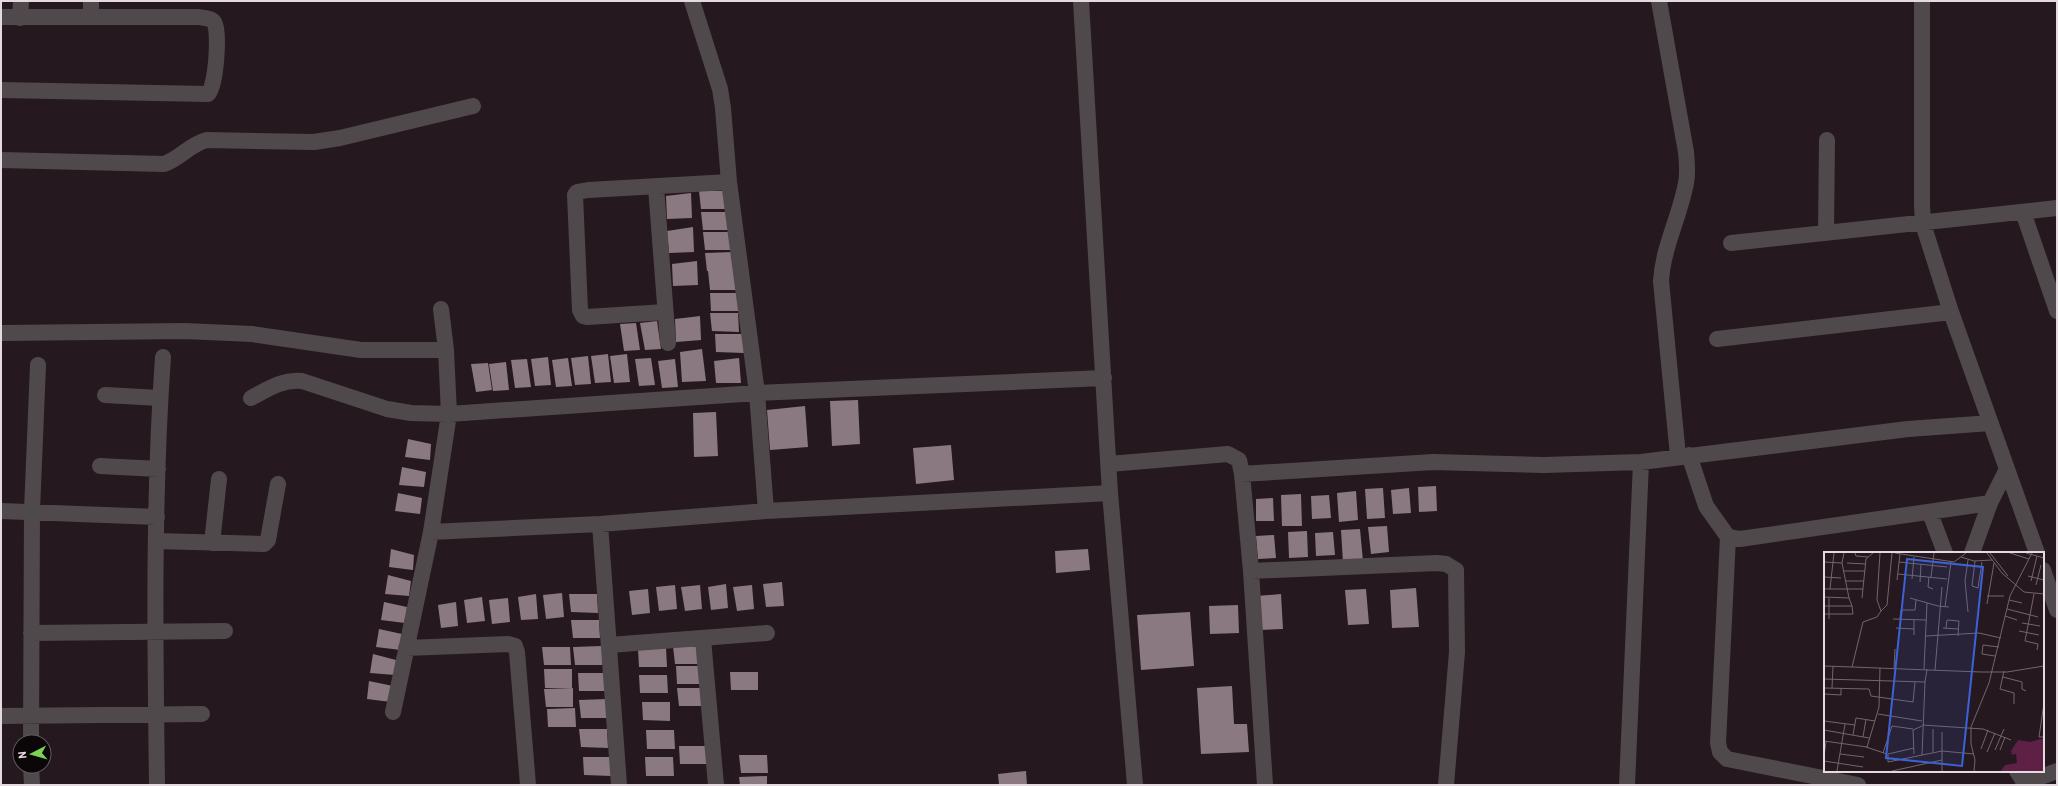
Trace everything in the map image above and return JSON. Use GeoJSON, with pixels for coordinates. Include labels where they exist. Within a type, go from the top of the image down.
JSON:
{"type":"FeatureCollection","features":[{"type":"Feature","properties":{"kind":"street"},"geometry":{"type":"LineString","coordinates":[[20,18],[21,1]]}},
{"type":"Feature","properties":{"kind":"street"},"geometry":{"type":"LineString","coordinates":[[91,1],[91,17]]}},
{"type":"Feature","properties":{"kind":"street"},"geometry":{"type":"LineString","coordinates":[[692,1],[720,89],[730,182],[758,393],[766,512]]}},
{"type":"Feature","properties":{"kind":"street"},"geometry":{"type":"LineString","coordinates":[[1081,1],[1110,493],[1135,785]]}},
{"type":"Feature","properties":{"kind":"street"},"geometry":{"type":"LineString","coordinates":[[1659,1],[1686,152],[1687,167],[1686,182],[1662,266],[1661,281],[1684,456],[1706,506],[1728,538],[1718,743],[1720,752],[1727,759],[1858,785]]}},
{"type":"Feature","properties":{"kind":"street"},"geometry":{"type":"LineString","coordinates":[[1922,1],[1923,224],[1951,312],[2037,552]]}},
{"type":"Feature","properties":{"kind":"street"},"geometry":{"type":"LineString","coordinates":[[1,17],[199,17],[208,19],[214,23],[217,32],[212,91],[208,94],[1,90]]}},
{"type":"Feature","properties":{"kind":"street"},"geometry":{"type":"LineString","coordinates":[[1,160],[164,164],[172,161],[191,146],[207,140],[314,142],[340,138],[473,106]]}},
{"type":"Feature","properties":{"kind":"street"},"geometry":{"type":"LineString","coordinates":[[1826,233],[1827,140]]}},
{"type":"Feature","properties":{"kind":"street"},"geometry":{"type":"LineString","coordinates":[[664,312],[583,316],[580,310],[575,195],[577,192],[588,190],[730,182]]}},
{"type":"Feature","properties":{"kind":"street"},"geometry":{"type":"LineString","coordinates":[[656,187],[664,312],[668,343]]}},
{"type":"Feature","properties":{"kind":"street"},"geometry":{"type":"LineString","coordinates":[[1731,243],[1923,224],[2057,208]]}},
{"type":"Feature","properties":{"kind":"street"},"geometry":{"type":"LineString","coordinates":[[2023,212],[2057,311]]}},
{"type":"Feature","properties":{"kind":"street"},"geometry":{"type":"LineString","coordinates":[[393,712],[431,532],[449,414],[446,350],[440,310]]}},
{"type":"Feature","properties":{"kind":"street"},"geometry":{"type":"LineString","coordinates":[[1717,339],[1951,312]]}},
{"type":"Feature","properties":{"kind":"street"},"geometry":{"type":"LineString","coordinates":[[1,333],[215,332],[275,336],[361,350],[446,350]]}},
{"type":"Feature","properties":{"kind":"street"},"geometry":{"type":"LineString","coordinates":[[157,785],[155,633],[160,398],[163,357]]}},
{"type":"Feature","properties":{"kind":"street"},"geometry":{"type":"LineString","coordinates":[[31,734],[32,511],[38,365]]}},
{"type":"Feature","properties":{"kind":"street"},"geometry":{"type":"LineString","coordinates":[[251,398],[279,383],[290,380],[302,381],[387,409],[411,413],[449,414],[758,393],[1104,378]]}},
{"type":"Feature","properties":{"kind":"street"},"geometry":{"type":"LineString","coordinates":[[105,395],[160,398]]}},
{"type":"Feature","properties":{"kind":"street"},"geometry":{"type":"LineString","coordinates":[[1242,474],[1433,462],[1544,465],[1641,462],[1908,429],[1991,423]]}},
{"type":"Feature","properties":{"kind":"street"},"geometry":{"type":"LineString","coordinates":[[1109,464],[1228,454],[1239,460],[1242,474],[1251,571],[1265,785]]}},
{"type":"Feature","properties":{"kind":"street"},"geometry":{"type":"LineString","coordinates":[[1626,785],[1641,462]]}},
{"type":"Feature","properties":{"kind":"street"},"geometry":{"type":"LineString","coordinates":[[100,466],[158,470]]}},
{"type":"Feature","properties":{"kind":"street"},"geometry":{"type":"LineString","coordinates":[[1972,552],[1990,502],[2007,469]]}},
{"type":"Feature","properties":{"kind":"street"},"geometry":{"type":"LineString","coordinates":[[212,543],[219,479]]}},
{"type":"Feature","properties":{"kind":"street"},"geometry":{"type":"LineString","coordinates":[[157,541],[262,545],[266,543],[278,484]]}},
{"type":"Feature","properties":{"kind":"street"},"geometry":{"type":"LineString","coordinates":[[431,532],[600,524],[766,512],[1110,493]]}},
{"type":"Feature","properties":{"kind":"street"},"geometry":{"type":"LineString","coordinates":[[1728,538],[1740,540],[1930,513],[1990,502]]}},
{"type":"Feature","properties":{"kind":"street"},"geometry":{"type":"LineString","coordinates":[[1,511],[157,517]]}},
{"type":"Feature","properties":{"kind":"street"},"geometry":{"type":"LineString","coordinates":[[1930,513],[1945,552]]}},
{"type":"Feature","properties":{"kind":"street"},"geometry":{"type":"LineString","coordinates":[[600,524],[620,785]]}},
{"type":"Feature","properties":{"kind":"street"},"geometry":{"type":"LineString","coordinates":[[1251,571],[1437,563],[1446,564],[1456,570],[1457,652],[1446,785]]}},
{"type":"Feature","properties":{"kind":"street"},"geometry":{"type":"LineString","coordinates":[[2044,573],[2057,610]]}},
{"type":"Feature","properties":{"kind":"street"},"geometry":{"type":"LineString","coordinates":[[31,633],[155,633],[225,631]]}},
{"type":"Feature","properties":{"kind":"street"},"geometry":{"type":"LineString","coordinates":[[609,645],[767,633]]}},
{"type":"Feature","properties":{"kind":"street"},"geometry":{"type":"LineString","coordinates":[[703,639],[716,785]]}},
{"type":"Feature","properties":{"kind":"street"},"geometry":{"type":"LineString","coordinates":[[406,648],[508,644],[515,646],[517,652],[528,785]]}},
{"type":"Feature","properties":{"kind":"street"},"geometry":{"type":"LineString","coordinates":[[1,716],[202,714]]}},
{"type":"Feature","properties":{"kind":"street"},"geometry":{"type":"LineString","coordinates":[[2020,778],[2027,782],[2057,771]]}},
{"type":"Feature","properties":{"kind":"street"},"geometry":{"type":"LineString","coordinates":[[31,774],[32,785]]}},
{"type":"Feature","properties":{"kind":"building"},"geometry":{"type":"Polygon","coordinates":[[[699,191],[727,191],[728,209],[701,209],[699,191]]]}},
{"type":"Feature","properties":{"kind":"building"},"geometry":{"type":"Polygon","coordinates":[[[691,193],[692,218],[667,219],[666,196],[691,193]]]}},
{"type":"Feature","properties":{"kind":"building"},"geometry":{"type":"Polygon","coordinates":[[[701,212],[729,212],[730,230],[703,230],[701,212]]]}},
{"type":"Feature","properties":{"kind":"building"},"geometry":{"type":"Polygon","coordinates":[[[693,227],[694,252],[669,253],[667,231],[693,227]]]}},
{"type":"Feature","properties":{"kind":"building"},"geometry":{"type":"Polygon","coordinates":[[[703,232],[731,232],[732,250],[705,250],[703,232]]]}},
{"type":"Feature","properties":{"kind":"building"},"geometry":{"type":"Polygon","coordinates":[[[734,252],[737,290],[710,290],[705,253],[734,252]]]}},
{"type":"Feature","properties":{"kind":"building"},"geometry":{"type":"Polygon","coordinates":[[[697,261],[698,285],[673,286],[672,264],[697,261]]]}},
{"type":"Feature","properties":{"kind":"building"},"geometry":{"type":"Polygon","coordinates":[[[710,293],[738,293],[739,311],[711,311],[710,293]]]}},
{"type":"Feature","properties":{"kind":"building"},"geometry":{"type":"Polygon","coordinates":[[[710,313],[738,313],[739,332],[712,331],[710,313]]]}},
{"type":"Feature","properties":{"kind":"building"},"geometry":{"type":"Polygon","coordinates":[[[700,316],[701,340],[676,342],[675,319],[700,316]]]}},
{"type":"Feature","properties":{"kind":"building"},"geometry":{"type":"Polygon","coordinates":[[[657,321],[661,349],[645,350],[640,323],[657,321]]]}},
{"type":"Feature","properties":{"kind":"building"},"geometry":{"type":"Polygon","coordinates":[[[636,323],[640,350],[624,351],[620,324],[636,323]]]}},
{"type":"Feature","properties":{"kind":"building"},"geometry":{"type":"Polygon","coordinates":[[[715,334],[743,334],[744,353],[716,352],[715,334]]]}},
{"type":"Feature","properties":{"kind":"building"},"geometry":{"type":"Polygon","coordinates":[[[702,349],[706,381],[682,382],[680,352],[702,349]]]}},
{"type":"Feature","properties":{"kind":"building"},"geometry":{"type":"Polygon","coordinates":[[[608,354],[611,382],[595,383],[591,356],[608,354]]]}},
{"type":"Feature","properties":{"kind":"building"},"geometry":{"type":"Polygon","coordinates":[[[627,354],[630,382],[614,383],[610,356],[627,354]]]}},
{"type":"Feature","properties":{"kind":"building"},"geometry":{"type":"Polygon","coordinates":[[[588,356],[591,384],[575,385],[571,358],[588,356]]]}},
{"type":"Feature","properties":{"kind":"building"},"geometry":{"type":"Polygon","coordinates":[[[548,357],[551,385],[535,386],[531,359],[548,357]]]}},
{"type":"Feature","properties":{"kind":"building"},"geometry":{"type":"Polygon","coordinates":[[[568,358],[572,386],[556,387],[552,360],[568,358]]]}},
{"type":"Feature","properties":{"kind":"building"},"geometry":{"type":"Polygon","coordinates":[[[651,358],[655,385],[639,386],[635,359],[651,358]]]}},
{"type":"Feature","properties":{"kind":"building"},"geometry":{"type":"Polygon","coordinates":[[[739,358],[741,383],[716,383],[714,361],[739,358]]]}},
{"type":"Feature","properties":{"kind":"building"},"geometry":{"type":"Polygon","coordinates":[[[527,359],[531,387],[515,388],[511,360],[527,359]]]}},
{"type":"Feature","properties":{"kind":"building"},"geometry":{"type":"Polygon","coordinates":[[[675,359],[678,387],[662,388],[658,361],[675,359]]]}},
{"type":"Feature","properties":{"kind":"building"},"geometry":{"type":"Polygon","coordinates":[[[506,362],[509,390],[493,391],[489,364],[506,362]]]}},
{"type":"Feature","properties":{"kind":"building"},"geometry":{"type":"Polygon","coordinates":[[[488,363],[492,390],[476,392],[471,364],[488,363]]]}},
{"type":"Feature","properties":{"kind":"building"},"geometry":{"type":"Polygon","coordinates":[[[858,400],[860,444],[832,446],[830,401],[858,400]]]}},
{"type":"Feature","properties":{"kind":"building"},"geometry":{"type":"Polygon","coordinates":[[[805,406],[808,447],[770,450],[767,410],[805,406]]]}},
{"type":"Feature","properties":{"kind":"building"},"geometry":{"type":"Polygon","coordinates":[[[716,412],[718,456],[694,457],[693,413],[716,412]]]}},
{"type":"Feature","properties":{"kind":"building"},"geometry":{"type":"Polygon","coordinates":[[[408,439],[431,444],[430,460],[405,457],[408,439]]]}},
{"type":"Feature","properties":{"kind":"building"},"geometry":{"type":"Polygon","coordinates":[[[951,445],[954,480],[916,484],[913,448],[951,445]]]}},
{"type":"Feature","properties":{"kind":"building"},"geometry":{"type":"Polygon","coordinates":[[[402,467],[426,472],[424,487],[399,485],[402,467]]]}},
{"type":"Feature","properties":{"kind":"building"},"geometry":{"type":"Polygon","coordinates":[[[1436,486],[1437,511],[1419,512],[1418,487],[1436,486]]]}},
{"type":"Feature","properties":{"kind":"building"},"geometry":{"type":"Polygon","coordinates":[[[1383,488],[1385,518],[1367,519],[1365,489],[1383,488]]]}},
{"type":"Feature","properties":{"kind":"building"},"geometry":{"type":"Polygon","coordinates":[[[1409,488],[1411,513],[1393,514],[1391,490],[1409,488]]]}},
{"type":"Feature","properties":{"kind":"building"},"geometry":{"type":"Polygon","coordinates":[[[1356,491],[1358,520],[1339,522],[1337,493],[1356,491]]]}},
{"type":"Feature","properties":{"kind":"building"},"geometry":{"type":"Polygon","coordinates":[[[398,493],[422,498],[420,514],[395,511],[398,493]]]}},
{"type":"Feature","properties":{"kind":"building"},"geometry":{"type":"Polygon","coordinates":[[[1301,494],[1302,526],[1282,526],[1281,495],[1301,494]]]}},
{"type":"Feature","properties":{"kind":"building"},"geometry":{"type":"Polygon","coordinates":[[[1329,495],[1331,518],[1312,519],[1311,496],[1329,495]]]}},
{"type":"Feature","properties":{"kind":"building"},"geometry":{"type":"Polygon","coordinates":[[[1273,498],[1274,521],[1256,521],[1256,499],[1273,498]]]}},
{"type":"Feature","properties":{"kind":"building"},"geometry":{"type":"Polygon","coordinates":[[[1387,526],[1389,552],[1371,554],[1368,527],[1387,526]]]}},
{"type":"Feature","properties":{"kind":"building"},"geometry":{"type":"Polygon","coordinates":[[[1360,529],[1363,561],[1343,563],[1341,530],[1360,529]]]}},
{"type":"Feature","properties":{"kind":"building"},"geometry":{"type":"Polygon","coordinates":[[[1307,531],[1308,557],[1289,558],[1288,532],[1307,531]]]}},
{"type":"Feature","properties":{"kind":"building"},"geometry":{"type":"Polygon","coordinates":[[[1333,532],[1335,555],[1316,556],[1315,533],[1333,532]]]}},
{"type":"Feature","properties":{"kind":"building"},"geometry":{"type":"Polygon","coordinates":[[[1274,535],[1276,558],[1258,559],[1256,536],[1274,535]]]}},
{"type":"Feature","properties":{"kind":"building"},"geometry":{"type":"Polygon","coordinates":[[[391,549],[414,555],[413,570],[389,567],[391,549]]]}},
{"type":"Feature","properties":{"kind":"building"},"geometry":{"type":"Polygon","coordinates":[[[1088,549],[1090,570],[1056,573],[1055,551],[1088,549]]]}},
{"type":"Feature","properties":{"kind":"building"},"geometry":{"type":"Polygon","coordinates":[[[388,575],[411,581],[409,596],[385,594],[388,575]]]}},
{"type":"Feature","properties":{"kind":"building"},"geometry":{"type":"Polygon","coordinates":[[[782,582],[784,606],[766,607],[763,584],[782,582]]]}},
{"type":"Feature","properties":{"kind":"building"},"geometry":{"type":"Polygon","coordinates":[[[726,584],[728,608],[711,610],[708,587],[726,584]]]}},
{"type":"Feature","properties":{"kind":"building"},"geometry":{"type":"Polygon","coordinates":[[[675,585],[677,609],[659,611],[656,587],[675,585]]]}},
{"type":"Feature","properties":{"kind":"building"},"geometry":{"type":"Polygon","coordinates":[[[700,585],[702,609],[685,611],[681,587],[700,585]]]}},
{"type":"Feature","properties":{"kind":"building"},"geometry":{"type":"Polygon","coordinates":[[[752,585],[754,609],[737,611],[733,587],[752,585]]]}},
{"type":"Feature","properties":{"kind":"building"},"geometry":{"type":"Polygon","coordinates":[[[1416,588],[1419,627],[1392,628],[1390,590],[1416,588]]]}},
{"type":"Feature","properties":{"kind":"building"},"geometry":{"type":"Polygon","coordinates":[[[648,589],[650,613],[632,615],[629,591],[648,589]]]}},
{"type":"Feature","properties":{"kind":"building"},"geometry":{"type":"Polygon","coordinates":[[[1366,589],[1369,624],[1348,625],[1345,590],[1366,589]]]}},
{"type":"Feature","properties":{"kind":"building"},"geometry":{"type":"Polygon","coordinates":[[[562,593],[564,617],[546,619],[543,595],[562,593]]]}},
{"type":"Feature","properties":{"kind":"building"},"geometry":{"type":"Polygon","coordinates":[[[536,594],[538,619],[521,620],[518,597],[536,594]]]}},
{"type":"Feature","properties":{"kind":"building"},"geometry":{"type":"Polygon","coordinates":[[[569,594],[597,594],[598,613],[571,612],[569,594]]]}},
{"type":"Feature","properties":{"kind":"building"},"geometry":{"type":"Polygon","coordinates":[[[1281,594],[1283,629],[1258,630],[1256,596],[1281,594]]]}},
{"type":"Feature","properties":{"kind":"building"},"geometry":{"type":"Polygon","coordinates":[[[482,597],[485,621],[467,623],[464,600],[482,597]]]}},
{"type":"Feature","properties":{"kind":"building"},"geometry":{"type":"Polygon","coordinates":[[[508,598],[510,622],[492,624],[489,600],[508,598]]]}},
{"type":"Feature","properties":{"kind":"building"},"geometry":{"type":"Polygon","coordinates":[[[384,602],[407,607],[405,623],[381,620],[384,602]]]}},
{"type":"Feature","properties":{"kind":"building"},"geometry":{"type":"Polygon","coordinates":[[[456,602],[458,626],[441,628],[438,605],[456,602]]]}},
{"type":"Feature","properties":{"kind":"building"},"geometry":{"type":"Polygon","coordinates":[[[1238,605],[1239,633],[1210,634],[1209,606],[1238,605]]]}},
{"type":"Feature","properties":{"kind":"building"},"geometry":{"type":"Polygon","coordinates":[[[1190,612],[1194,666],[1141,670],[1137,615],[1190,612]]]}},
{"type":"Feature","properties":{"kind":"building"},"geometry":{"type":"Polygon","coordinates":[[[571,620],[599,620],[600,638],[573,638],[571,620]]]}},
{"type":"Feature","properties":{"kind":"building"},"geometry":{"type":"Polygon","coordinates":[[[379,629],[402,634],[401,650],[376,647],[379,629]]]}},
{"type":"Feature","properties":{"kind":"building"},"geometry":{"type":"Polygon","coordinates":[[[701,645],[702,664],[675,664],[673,646],[701,645]]]}},
{"type":"Feature","properties":{"kind":"building"},"geometry":{"type":"Polygon","coordinates":[[[602,646],[602,665],[575,665],[573,647],[602,646]]]}},
{"type":"Feature","properties":{"kind":"building"},"geometry":{"type":"Polygon","coordinates":[[[542,647],[570,647],[571,665],[544,665],[542,647]]]}},
{"type":"Feature","properties":{"kind":"building"},"geometry":{"type":"Polygon","coordinates":[[[666,648],[667,667],[639,667],[638,649],[666,648]]]}},
{"type":"Feature","properties":{"kind":"building"},"geometry":{"type":"Polygon","coordinates":[[[373,654],[396,660],[395,675],[370,673],[373,654]]]}},
{"type":"Feature","properties":{"kind":"building"},"geometry":{"type":"Polygon","coordinates":[[[676,666],[704,666],[704,684],[677,684],[676,666]]]}},
{"type":"Feature","properties":{"kind":"building"},"geometry":{"type":"Polygon","coordinates":[[[544,669],[572,669],[572,688],[545,688],[544,669]]]}},
{"type":"Feature","properties":{"kind":"building"},"geometry":{"type":"Polygon","coordinates":[[[730,672],[758,672],[758,690],[731,690],[730,672]]]}},
{"type":"Feature","properties":{"kind":"building"},"geometry":{"type":"Polygon","coordinates":[[[578,673],[606,673],[606,691],[579,691],[578,673]]]}},
{"type":"Feature","properties":{"kind":"building"},"geometry":{"type":"Polygon","coordinates":[[[639,675],[667,675],[668,693],[640,693],[639,675]]]}},
{"type":"Feature","properties":{"kind":"building"},"geometry":{"type":"Polygon","coordinates":[[[369,681],[393,686],[391,702],[367,699],[369,681]]]}},
{"type":"Feature","properties":{"kind":"building"},"geometry":{"type":"Polygon","coordinates":[[[1232,686],[1234,724],[1247,724],[1249,752],[1201,754],[1197,688],[1232,686]]]}},
{"type":"Feature","properties":{"kind":"building"},"geometry":{"type":"Polygon","coordinates":[[[573,688],[573,707],[546,707],[544,689],[573,688]]]}},
{"type":"Feature","properties":{"kind":"building"},"geometry":{"type":"Polygon","coordinates":[[[677,688],[705,688],[706,706],[679,706],[677,688]]]}},
{"type":"Feature","properties":{"kind":"building"},"geometry":{"type":"Polygon","coordinates":[[[607,699],[608,718],[581,718],[579,700],[607,699]]]}},
{"type":"Feature","properties":{"kind":"building"},"geometry":{"type":"Polygon","coordinates":[[[642,702],[670,702],[670,721],[643,720],[642,702]]]}},
{"type":"Feature","properties":{"kind":"building"},"geometry":{"type":"Polygon","coordinates":[[[575,708],[576,727],[548,727],[547,709],[575,708]]]}},
{"type":"Feature","properties":{"kind":"building"},"geometry":{"type":"Polygon","coordinates":[[[579,729],[607,729],[608,748],[581,747],[579,729]]]}},
{"type":"Feature","properties":{"kind":"building"},"geometry":{"type":"Polygon","coordinates":[[[646,730],[674,730],[675,749],[647,749],[646,730]]]}},
{"type":"Feature","properties":{"kind":"building"},"geometry":{"type":"Polygon","coordinates":[[[679,746],[707,746],[707,764],[680,764],[679,746]]]}},
{"type":"Feature","properties":{"kind":"building"},"geometry":{"type":"Polygon","coordinates":[[[739,755],[767,755],[768,773],[741,773],[739,755]]]}},
{"type":"Feature","properties":{"kind":"building"},"geometry":{"type":"Polygon","coordinates":[[[583,757],[611,757],[612,776],[584,775],[583,757]]]}},
{"type":"Feature","properties":{"kind":"building"},"geometry":{"type":"Polygon","coordinates":[[[645,757],[673,757],[674,776],[646,776],[645,757]]]}},
{"type":"Feature","properties":{"kind":"building"},"geometry":{"type":"Polygon","coordinates":[[[1026,771],[1027,785],[999,785],[998,774],[1026,771]]]}},
{"type":"Feature","properties":{"kind":"building"},"geometry":{"type":"Polygon","coordinates":[[[767,776],[767,785],[740,785],[739,777],[767,776]]]}}]}
